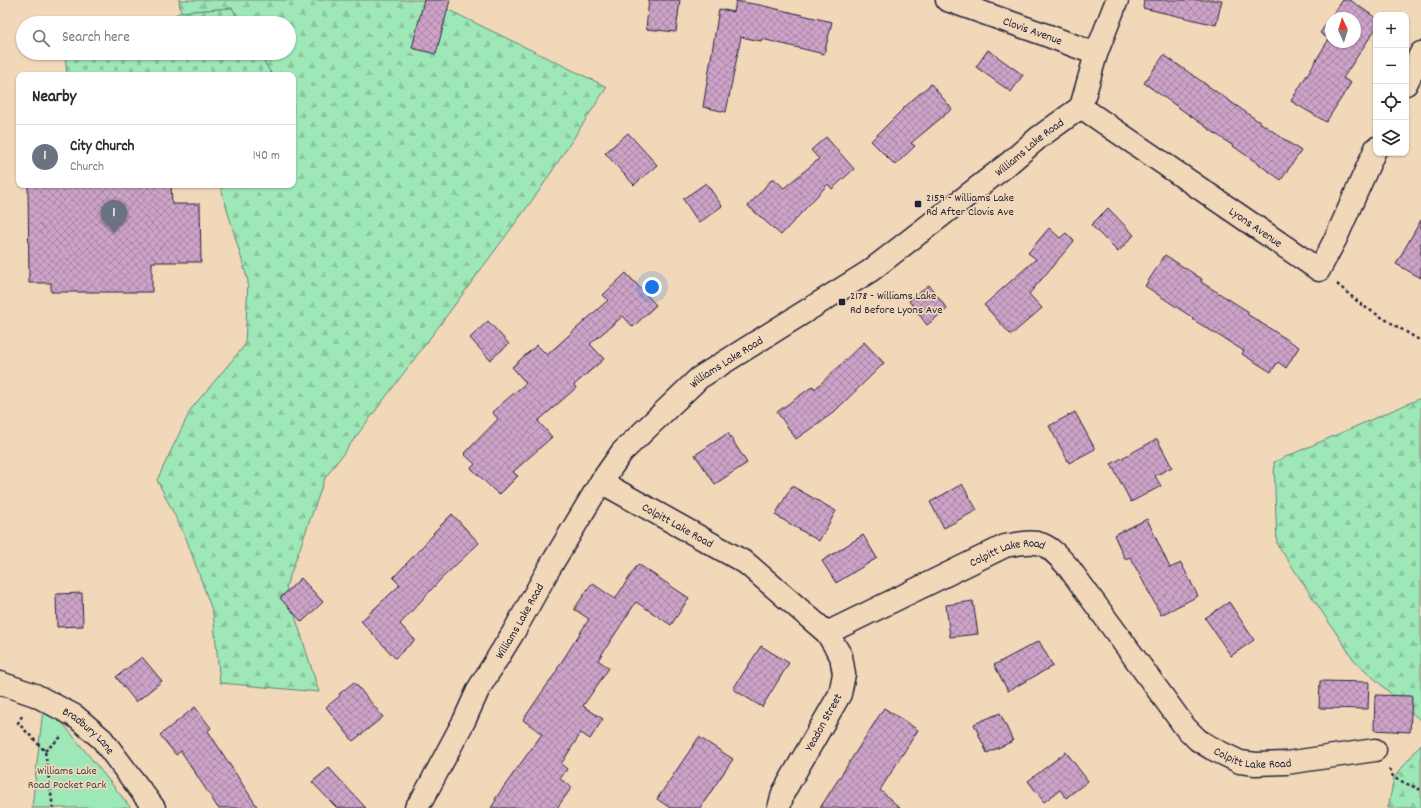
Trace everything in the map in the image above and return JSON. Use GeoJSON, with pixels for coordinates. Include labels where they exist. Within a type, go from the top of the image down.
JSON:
{"type":"FeatureCollection","features":[{"type":"Feature","properties":{"kind":"street","name":"Clovis Avenue"},"geometry":{"type":"LineString","coordinates":[[947,0],[1096,54]]}},
{"type":"Feature","properties":{"kind":"street"},"geometry":{"type":"LineString","coordinates":[[1081,107],[1096,54],[1117,0]]}},
{"type":"Feature","properties":{"kind":"street"},"geometry":{"type":"LineString","coordinates":[[1409,78],[1421,53]]}},
{"type":"Feature","properties":{"kind":"street","name":"Lyons Avenue"},"geometry":{"type":"LineString","coordinates":[[1081,107],[1319,270]]}},
{"type":"Feature","properties":{"kind":"street","name":"Williams Lake Road"},"geometry":{"type":"LineString","coordinates":[[416,808],[423,798],[464,721],[479,688],[513,633],[550,566],[601,482],[622,452],[699,378],[870,271],[1008,164],[1038,138],[1081,107]]}},
{"type":"Feature","properties":{"kind":"street"},"geometry":{"type":"LineString","coordinates":[[1319,270],[1336,238],[1373,155]]}},
{"type":"Feature","properties":{"kind":"street","name":"Colpitt Lake Road"},"geometry":{"type":"LineString","coordinates":[[601,482],[746,563],[827,633],[1006,546],[1018,543],[1039,543],[1051,549],[1069,568],[1185,727],[1198,740],[1240,762],[1256,764],[1286,763],[1375,750]]}},
{"type":"Feature","properties":{"kind":"street","name":"Yeadon Street"},"geometry":{"type":"LineString","coordinates":[[779,808],[783,793],[840,694],[843,683],[843,665],[841,656],[827,633]]}},
{"type":"Feature","properties":{"kind":"street","name":"Bradbury Lane"},"geometry":{"type":"LineString","coordinates":[[0,683],[35,695],[74,716],[102,739],[154,808]]}},
{"type":"Feature","properties":{"kind":"path"},"geometry":{"type":"LineString","coordinates":[[1319,270],[1363,306],[1421,341]]}},
{"type":"Feature","properties":{"kind":"path"},"geometry":{"type":"LineString","coordinates":[[35,695],[18,723],[45,751],[53,808]]}},
{"type":"Feature","properties":{"kind":"path"},"geometry":{"type":"LineString","coordinates":[[1375,750],[1394,778],[1421,790]]}},
{"type":"Feature","properties":{"kind":"green space"},"geometry":{"type":"Polygon","coordinates":[[[179,0],[428,0],[607,87],[539,191],[325,478],[286,587],[319,692],[220,683],[213,613],[186,538],[157,480],[191,409],[245,345],[248,281],[221,188],[296,188],[296,72],[270,72],[263,60],[296,60],[296,16],[237,16],[232,8],[181,12],[179,0]]]}},
{"type":"Feature","properties":{"kind":"green space"},"geometry":{"type":"Polygon","coordinates":[[[232,8],[237,16],[173,16],[181,12],[232,8]]]}},
{"type":"Feature","properties":{"kind":"green space"},"geometry":{"type":"Polygon","coordinates":[[[66,60],[263,60],[270,72],[67,72],[66,60]]]}},
{"type":"Feature","properties":{"kind":"green space"},"geometry":{"type":"Polygon","coordinates":[[[1421,398],[1421,721],[1354,660],[1277,544],[1274,462],[1421,398]]]}},
{"type":"Feature","properties":{"kind":"green space","name":"Williams Lake Road Pocket Park"},"geometry":{"type":"Polygon","coordinates":[[[44,700],[131,808],[32,808],[44,700]]]}},
{"type":"Feature","properties":{"kind":"green space"},"geometry":{"type":"Polygon","coordinates":[[[1421,744],[1421,808],[1388,808],[1394,778],[1421,744]]]}},
{"type":"Feature","properties":{"kind":"building"},"geometry":{"type":"Polygon","coordinates":[[[424,0],[450,0],[436,54],[412,48],[424,0]]]}},
{"type":"Feature","properties":{"kind":"building"},"geometry":{"type":"Polygon","coordinates":[[[649,0],[680,0],[676,32],[646,29],[649,0]]]}},
{"type":"Feature","properties":{"kind":"building"},"geometry":{"type":"Polygon","coordinates":[[[1144,0],[1222,0],[1216,25],[1143,8],[1144,0]]]}},
{"type":"Feature","properties":{"kind":"building"},"geometry":{"type":"Polygon","coordinates":[[[1343,0],[1350,0],[1373,16],[1373,33],[1343,78],[1351,83],[1326,122],[1291,101],[1325,46],[1325,48],[1361,48],[1361,12],[1335,12],[1343,0]]]}},
{"type":"Feature","properties":{"kind":"building"},"geometry":{"type":"Polygon","coordinates":[[[736,1],[760,5],[832,22],[824,54],[762,39],[761,41],[741,37],[726,112],[703,107],[719,9],[734,12],[736,1]]]}},
{"type":"Feature","properties":{"kind":"building"},"geometry":{"type":"Polygon","coordinates":[[[1325,26],[1325,36],[1320,33],[1325,26]]]}},
{"type":"Feature","properties":{"kind":"building"},"geometry":{"type":"Polygon","coordinates":[[[988,50],[1023,75],[1011,92],[976,67],[988,50]]]}},
{"type":"Feature","properties":{"kind":"building"},"geometry":{"type":"Polygon","coordinates":[[[1164,55],[1301,151],[1281,180],[1144,83],[1164,55]]]}},
{"type":"Feature","properties":{"kind":"building"},"geometry":{"type":"Polygon","coordinates":[[[931,84],[952,109],[911,143],[915,146],[895,165],[871,141],[911,101],[931,84]]]}},
{"type":"Feature","properties":{"kind":"building"},"geometry":{"type":"Polygon","coordinates":[[[628,133],[657,165],[634,185],[605,153],[628,133]]]}},
{"type":"Feature","properties":{"kind":"building"},"geometry":{"type":"Polygon","coordinates":[[[826,137],[854,169],[832,189],[828,184],[781,235],[748,206],[773,178],[784,188],[819,159],[811,150],[826,137]]]}},
{"type":"Feature","properties":{"kind":"building"},"geometry":{"type":"Polygon","coordinates":[[[706,183],[722,206],[699,223],[683,199],[706,183]]]}},
{"type":"Feature","properties":{"kind":"building"},"geometry":{"type":"Polygon","coordinates":[[[28,188],[171,188],[172,204],[200,204],[201,262],[152,262],[152,292],[51,292],[51,283],[29,283],[28,188]]]}},
{"type":"Feature","properties":{"kind":"building"},"geometry":{"type":"Polygon","coordinates":[[[1108,208],[1134,235],[1118,252],[1091,225],[1108,208]]]}},
{"type":"Feature","properties":{"kind":"building"},"geometry":{"type":"Polygon","coordinates":[[[1421,220],[1421,278],[1396,264],[1421,220]]]}},
{"type":"Feature","properties":{"kind":"building"},"geometry":{"type":"Polygon","coordinates":[[[1049,228],[1060,238],[1066,233],[1074,241],[1029,294],[1042,308],[1011,335],[984,305],[1036,259],[1028,253],[1049,228]]]}},
{"type":"Feature","properties":{"kind":"building"},"geometry":{"type":"Polygon","coordinates":[[[1165,255],[1202,279],[1201,282],[1249,312],[1247,314],[1299,347],[1286,368],[1278,362],[1271,372],[1242,354],[1244,351],[1192,319],[1193,318],[1145,286],[1165,255]]]}},
{"type":"Feature","properties":{"kind":"building"},"geometry":{"type":"Polygon","coordinates":[[[626,273],[656,305],[633,327],[623,316],[590,344],[604,359],[574,385],[576,388],[538,421],[552,437],[513,472],[518,476],[499,495],[471,468],[475,464],[464,454],[498,419],[492,412],[526,383],[512,367],[537,345],[547,355],[608,300],[603,295],[626,273]]]}},
{"type":"Feature","properties":{"kind":"building"},"geometry":{"type":"Polygon","coordinates":[[[929,285],[947,309],[927,325],[909,301],[929,285]]]}},
{"type":"Feature","properties":{"kind":"building"},"geometry":{"type":"Polygon","coordinates":[[[488,321],[509,344],[490,360],[470,338],[488,321]]]}},
{"type":"Feature","properties":{"kind":"building"},"geometry":{"type":"Polygon","coordinates":[[[864,342],[884,363],[833,413],[796,439],[777,412],[813,386],[815,389],[864,342]]]}},
{"type":"Feature","properties":{"kind":"building"},"geometry":{"type":"Polygon","coordinates":[[[1075,412],[1095,449],[1069,463],[1049,426],[1075,412]]]}},
{"type":"Feature","properties":{"kind":"building"},"geometry":{"type":"Polygon","coordinates":[[[728,433],[747,463],[715,484],[695,455],[728,433]]]}},
{"type":"Feature","properties":{"kind":"building"},"geometry":{"type":"Polygon","coordinates":[[[1157,439],[1172,467],[1155,476],[1161,486],[1131,502],[1111,464],[1157,439]]]}},
{"type":"Feature","properties":{"kind":"building"},"geometry":{"type":"Polygon","coordinates":[[[962,484],[977,510],[944,528],[930,502],[962,484]]]}},
{"type":"Feature","properties":{"kind":"building"},"geometry":{"type":"Polygon","coordinates":[[[792,486],[836,511],[819,541],[775,515],[792,486]]]}},
{"type":"Feature","properties":{"kind":"building"},"geometry":{"type":"Polygon","coordinates":[[[452,514],[479,543],[440,580],[400,624],[415,640],[395,658],[361,621],[400,585],[393,578],[452,514]]]}},
{"type":"Feature","properties":{"kind":"building"},"geometry":{"type":"Polygon","coordinates":[[[1147,519],[1170,568],[1181,563],[1198,596],[1161,615],[1130,557],[1125,559],[1114,535],[1147,519]]]}},
{"type":"Feature","properties":{"kind":"building"},"geometry":{"type":"Polygon","coordinates":[[[863,535],[877,558],[836,583],[822,561],[863,535]]]}},
{"type":"Feature","properties":{"kind":"building"},"geometry":{"type":"Polygon","coordinates":[[[638,564],[689,598],[671,625],[636,602],[598,660],[609,668],[583,706],[603,719],[590,739],[581,733],[561,764],[567,769],[560,779],[572,787],[557,808],[491,808],[496,800],[495,799],[542,734],[523,720],[558,669],[589,619],[574,609],[592,583],[615,599],[638,564]]]}},
{"type":"Feature","properties":{"kind":"building"},"geometry":{"type":"Polygon","coordinates":[[[301,578],[323,602],[302,622],[280,598],[301,578]]]}},
{"type":"Feature","properties":{"kind":"building"},"geometry":{"type":"Polygon","coordinates":[[[82,593],[83,626],[57,627],[56,594],[82,593]]]}},
{"type":"Feature","properties":{"kind":"building"},"geometry":{"type":"Polygon","coordinates":[[[973,601],[978,634],[950,637],[946,605],[973,601]]]}},
{"type":"Feature","properties":{"kind":"building"},"geometry":{"type":"Polygon","coordinates":[[[1229,602],[1254,640],[1231,656],[1205,618],[1229,602]]]}},
{"type":"Feature","properties":{"kind":"building"},"geometry":{"type":"Polygon","coordinates":[[[1039,641],[1053,666],[1008,691],[994,665],[1039,641]]]}},
{"type":"Feature","properties":{"kind":"building"},"geometry":{"type":"Polygon","coordinates":[[[761,646],[789,663],[762,707],[733,689],[761,646]]]}},
{"type":"Feature","properties":{"kind":"building"},"geometry":{"type":"Polygon","coordinates":[[[142,657],[162,681],[136,702],[116,677],[142,657]]]}},
{"type":"Feature","properties":{"kind":"building"},"geometry":{"type":"Polygon","coordinates":[[[1320,681],[1369,682],[1368,709],[1319,708],[1320,681]]]}},
{"type":"Feature","properties":{"kind":"building"},"geometry":{"type":"Polygon","coordinates":[[[354,682],[383,717],[353,741],[326,707],[354,682]]]}},
{"type":"Feature","properties":{"kind":"building"},"geometry":{"type":"Polygon","coordinates":[[[1375,695],[1412,696],[1410,732],[1374,730],[1375,695]]]}},
{"type":"Feature","properties":{"kind":"building"},"geometry":{"type":"Polygon","coordinates":[[[195,707],[211,728],[208,731],[258,808],[218,808],[181,751],[176,755],[160,735],[195,707]]]}},
{"type":"Feature","properties":{"kind":"building"},"geometry":{"type":"Polygon","coordinates":[[[884,708],[918,730],[880,790],[900,808],[820,808],[884,708]]]}},
{"type":"Feature","properties":{"kind":"building"},"geometry":{"type":"Polygon","coordinates":[[[1000,713],[1013,741],[987,753],[974,724],[1000,713]]]}},
{"type":"Feature","properties":{"kind":"building"},"geometry":{"type":"Polygon","coordinates":[[[699,737],[733,759],[700,808],[670,808],[657,799],[699,737]]]}},
{"type":"Feature","properties":{"kind":"building"},"geometry":{"type":"Polygon","coordinates":[[[1066,752],[1088,781],[1066,798],[1060,790],[1044,802],[1028,781],[1066,752]]]}},
{"type":"Feature","properties":{"kind":"building"},"geometry":{"type":"Polygon","coordinates":[[[329,768],[366,808],[337,808],[312,782],[329,768]]]}},
{"type":"Feature","properties":{"kind":"place","name":"2159 - Williams Lake Rd After Clovis Ave"},"geometry":{"type":"Point","coordinates":[918,204]}},
{"type":"Feature","properties":{"kind":"place","name":"City Church"},"geometry":{"type":"Point","coordinates":[114,233]}},
{"type":"Feature","properties":{"kind":"place","name":"2178 - Williams Lake Rd Before Lyons Ave"},"geometry":{"type":"Point","coordinates":[842,302]}}]}
